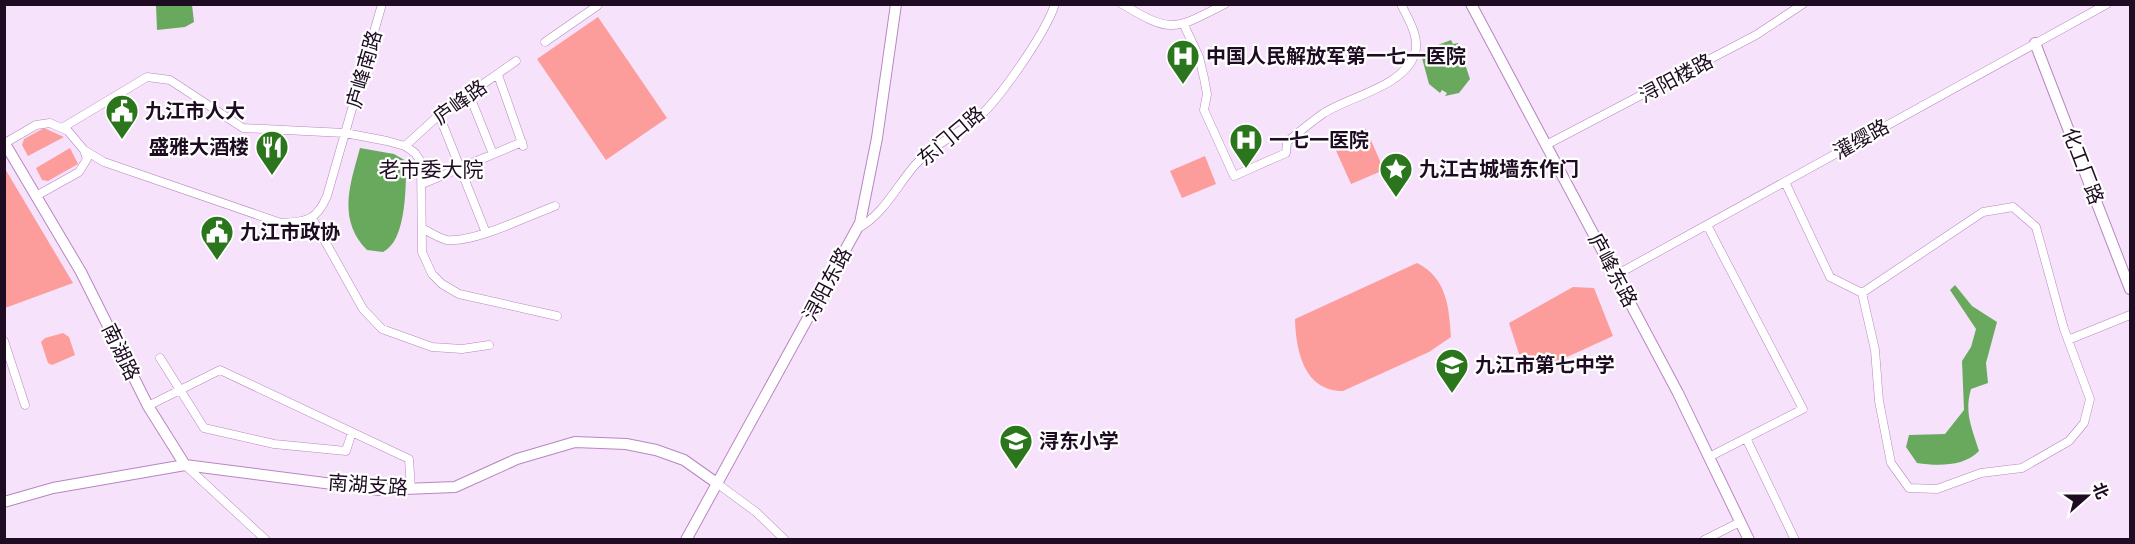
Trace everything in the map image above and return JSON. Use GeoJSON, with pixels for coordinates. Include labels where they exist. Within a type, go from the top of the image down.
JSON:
{"type":"FeatureCollection","features":[{"type":"Feature","properties":{"kind":"street","name":"庐峰南路"},"geometry":{"type":"LineString","coordinates":[[312,218],[321,210],[327,196],[382,4]]}},
{"type":"Feature","properties":{"kind":"street","name":"浔阳东路"},"geometry":{"type":"LineString","coordinates":[[686,540],[857,229],[877,138],[896,4]]}},
{"type":"Feature","properties":{"kind":"street","name":"东门口路"},"geometry":{"type":"LineString","coordinates":[[857,229],[881,210],[915,165],[941,142],[975,121],[1042,33],[1055,4]]}},
{"type":"Feature","properties":{"kind":"street"},"geometry":{"type":"LineString","coordinates":[[1122,4],[1152,23],[1167,27],[1184,25],[1225,4]]}},
{"type":"Feature","properties":{"kind":"street"},"geometry":{"type":"LineString","coordinates":[[1184,25],[1199,57],[1204,78],[1207,94],[1204,110],[1234,176],[1286,153],[1287,142],[1325,112],[1401,75],[1415,53],[1416,45],[1415,34],[1401,4]]}},
{"type":"Feature","properties":{"kind":"street","name":"庐峰东路"},"geometry":{"type":"LineString","coordinates":[[1471,4],[1616,275],[1749,540]]}},
{"type":"Feature","properties":{"kind":"street","name":"浔阳楼路"},"geometry":{"type":"LineString","coordinates":[[1546,146],[1756,34],[1803,4]]}},
{"type":"Feature","properties":{"kind":"street","name":"灌缨路"},"geometry":{"type":"LineString","coordinates":[[1616,275],[2107,4]]}},
{"type":"Feature","properties":{"kind":"street"},"geometry":{"type":"LineString","coordinates":[[545,42],[597,6]]}},
{"type":"Feature","properties":{"kind":"street","name":"化工厂路"},"geometry":{"type":"LineString","coordinates":[[2035,43],[2130,289]]}},
{"type":"Feature","properties":{"kind":"street","name":"庐峰路"},"geometry":{"type":"LineString","coordinates":[[405,146],[439,115],[516,61]]}},
{"type":"Feature","properties":{"kind":"street"},"geometry":{"type":"LineString","coordinates":[[422,184],[523,144],[498,75]]}},
{"type":"Feature","properties":{"kind":"street"},"geometry":{"type":"LineString","coordinates":[[62,128],[147,77],[170,80],[243,128],[345,133],[405,146],[415,153],[421,162],[422,252],[432,273],[450,290],[557,316]]}},
{"type":"Feature","properties":{"kind":"street"},"geometry":{"type":"LineString","coordinates":[[470,94],[493,154]]}},
{"type":"Feature","properties":{"kind":"street"},"geometry":{"type":"LineString","coordinates":[[439,115],[486,233]]}},
{"type":"Feature","properties":{"kind":"street"},"geometry":{"type":"LineString","coordinates":[[5,143],[43,123],[62,128],[74,136],[84,150],[87,159],[79,172],[36,196]]}},
{"type":"Feature","properties":{"kind":"street","name":"南湖路"},"geometry":{"type":"LineString","coordinates":[[5,143],[81,272],[148,406],[185,465],[266,540]]}},
{"type":"Feature","properties":{"kind":"street"},"geometry":{"type":"LineString","coordinates":[[84,150],[104,162],[281,223],[298,223],[312,218],[363,309],[382,329],[432,347],[462,349],[489,345]]}},
{"type":"Feature","properties":{"kind":"street"},"geometry":{"type":"LineString","coordinates":[[1785,182],[1830,277],[1862,293]]}},
{"type":"Feature","properties":{"kind":"street"},"geometry":{"type":"LineString","coordinates":[[422,228],[446,240],[486,233],[555,206]]}},
{"type":"Feature","properties":{"kind":"street"},"geometry":{"type":"LineString","coordinates":[[2013,207],[2036,226],[2068,340],[2090,399],[2084,423],[2069,441],[2022,468],[1982,473],[1937,489],[1909,488],[1891,463],[1879,401],[1875,350],[1862,293],[1983,212],[2013,207]]}},
{"type":"Feature","properties":{"kind":"street"},"geometry":{"type":"LineString","coordinates":[[1707,225],[1803,409],[1709,457]]}},
{"type":"Feature","properties":{"kind":"street"},"geometry":{"type":"LineString","coordinates":[[2068,340],[2130,315]]}},
{"type":"Feature","properties":{"kind":"street"},"geometry":{"type":"LineString","coordinates":[[4,341],[25,405]]}},
{"type":"Feature","properties":{"kind":"street"},"geometry":{"type":"LineString","coordinates":[[160,358],[204,428],[274,444],[346,452],[352,432]]}},
{"type":"Feature","properties":{"kind":"street"},"geometry":{"type":"LineString","coordinates":[[148,406],[220,370],[409,459],[411,489]]}},
{"type":"Feature","properties":{"kind":"street"},"geometry":{"type":"LineString","coordinates":[[1746,438],[1795,540]]}},
{"type":"Feature","properties":{"kind":"street","name":"南湖支路"},"geometry":{"type":"LineString","coordinates":[[4,502],[53,488],[185,465],[379,490],[455,487],[517,459],[574,442],[626,444],[656,450],[684,460],[718,484]]}},
{"type":"Feature","properties":{"kind":"street"},"geometry":{"type":"LineString","coordinates":[[718,484],[756,512],[785,540]]}},
{"type":"Feature","properties":{"kind":"street"},"geometry":{"type":"LineString","coordinates":[[1704,540],[1740,522]]}},
{"type":"Feature","properties":{"kind":"shaded area"},"geometry":{"type":"Polygon","coordinates":[[[156,5],[192,5],[194,22],[185,27],[157,30],[156,5]]]}},
{"type":"Feature","properties":{"kind":"shaded area"},"geometry":{"type":"Polygon","coordinates":[[[598,17],[667,118],[606,160],[537,59],[598,17]]]}},
{"type":"Feature","properties":{"kind":"shaded area"},"geometry":{"type":"Polygon","coordinates":[[[1451,40],[1453,44],[1458,43],[1470,79],[1459,93],[1445,96],[1447,93],[1442,90],[1440,93],[1429,84],[1422,58],[1427,49],[1451,40]]]}},
{"type":"Feature","properties":{"kind":"shaded area"},"geometry":{"type":"Polygon","coordinates":[[[44,128],[64,137],[28,156],[22,145],[24,139],[44,128]]]}},
{"type":"Feature","properties":{"kind":"shaded area"},"geometry":{"type":"Polygon","coordinates":[[[1366,129],[1384,170],[1351,184],[1333,144],[1366,129]]]}},
{"type":"Feature","properties":{"kind":"shaded area"},"geometry":{"type":"Polygon","coordinates":[[[70,148],[78,164],[48,181],[42,180],[36,168],[70,148]]]}},
{"type":"Feature","properties":{"kind":"shaded area"},"geometry":{"type":"Polygon","coordinates":[[[360,148],[394,154],[406,161],[404,211],[401,224],[391,246],[383,252],[367,250],[352,226],[349,214],[350,188],[360,148]]]}},
{"type":"Feature","properties":{"kind":"shaded area"},"geometry":{"type":"Polygon","coordinates":[[[1205,156],[1216,184],[1182,198],[1170,171],[1205,156]]]}},
{"type":"Feature","properties":{"kind":"shaded area"},"geometry":{"type":"Polygon","coordinates":[[[4,167],[73,283],[5,308],[4,308],[4,167]]]}},
{"type":"Feature","properties":{"kind":"shaded area"},"geometry":{"type":"Polygon","coordinates":[[[1417,263],[1427,269],[1440,285],[1447,304],[1451,337],[1429,352],[1343,391],[1319,384],[1311,377],[1300,356],[1295,319],[1417,263]]]}},
{"type":"Feature","properties":{"kind":"shaded area"},"geometry":{"type":"Polygon","coordinates":[[[1955,285],[1972,306],[1997,322],[1986,363],[1988,383],[1971,389],[1969,398],[1970,420],[1979,451],[1958,463],[1933,465],[1917,463],[1906,447],[1909,435],[1945,434],[1964,410],[1962,361],[1971,347],[1976,329],[1950,290],[1955,285]]]}},
{"type":"Feature","properties":{"kind":"shaded area"},"geometry":{"type":"Polygon","coordinates":[[[1573,287],[1594,288],[1613,336],[1554,363],[1519,354],[1509,323],[1573,287]]]}},
{"type":"Feature","properties":{"kind":"shaded area"},"geometry":{"type":"Polygon","coordinates":[[[63,333],[69,337],[75,355],[52,365],[48,363],[41,342],[45,338],[63,333]]]}},
{"type":"Feature","properties":{"kind":"place","name":"中国人民解放军第一七一医院"},"geometry":{"type":"Point","coordinates":[1183,85]}},
{"type":"Feature","properties":{"kind":"place","name":"九江市人大"},"geometry":{"type":"Point","coordinates":[122,140]}},
{"type":"Feature","properties":{"kind":"place","name":"一七一医院"},"geometry":{"type":"Point","coordinates":[1246,169]}},
{"type":"Feature","properties":{"kind":"place","name":"盛雅大酒楼"},"geometry":{"type":"Point","coordinates":[272,176]}},
{"type":"Feature","properties":{"kind":"place","name":"九江古城墙东作门"},"geometry":{"type":"Point","coordinates":[1396,198]}},
{"type":"Feature","properties":{"kind":"place","name":"九江市政协"},"geometry":{"type":"Point","coordinates":[217,261]}},
{"type":"Feature","properties":{"kind":"place","name":"九江市第七中学"},"geometry":{"type":"Point","coordinates":[1452,394]}},
{"type":"Feature","properties":{"kind":"place","name":"浔东小学"},"geometry":{"type":"Point","coordinates":[1016,470]}},
{"type":"Feature","properties":{"kind":"district","name":"老市委大院"},"geometry":{"type":"Point","coordinates":[431,170]}}]}
